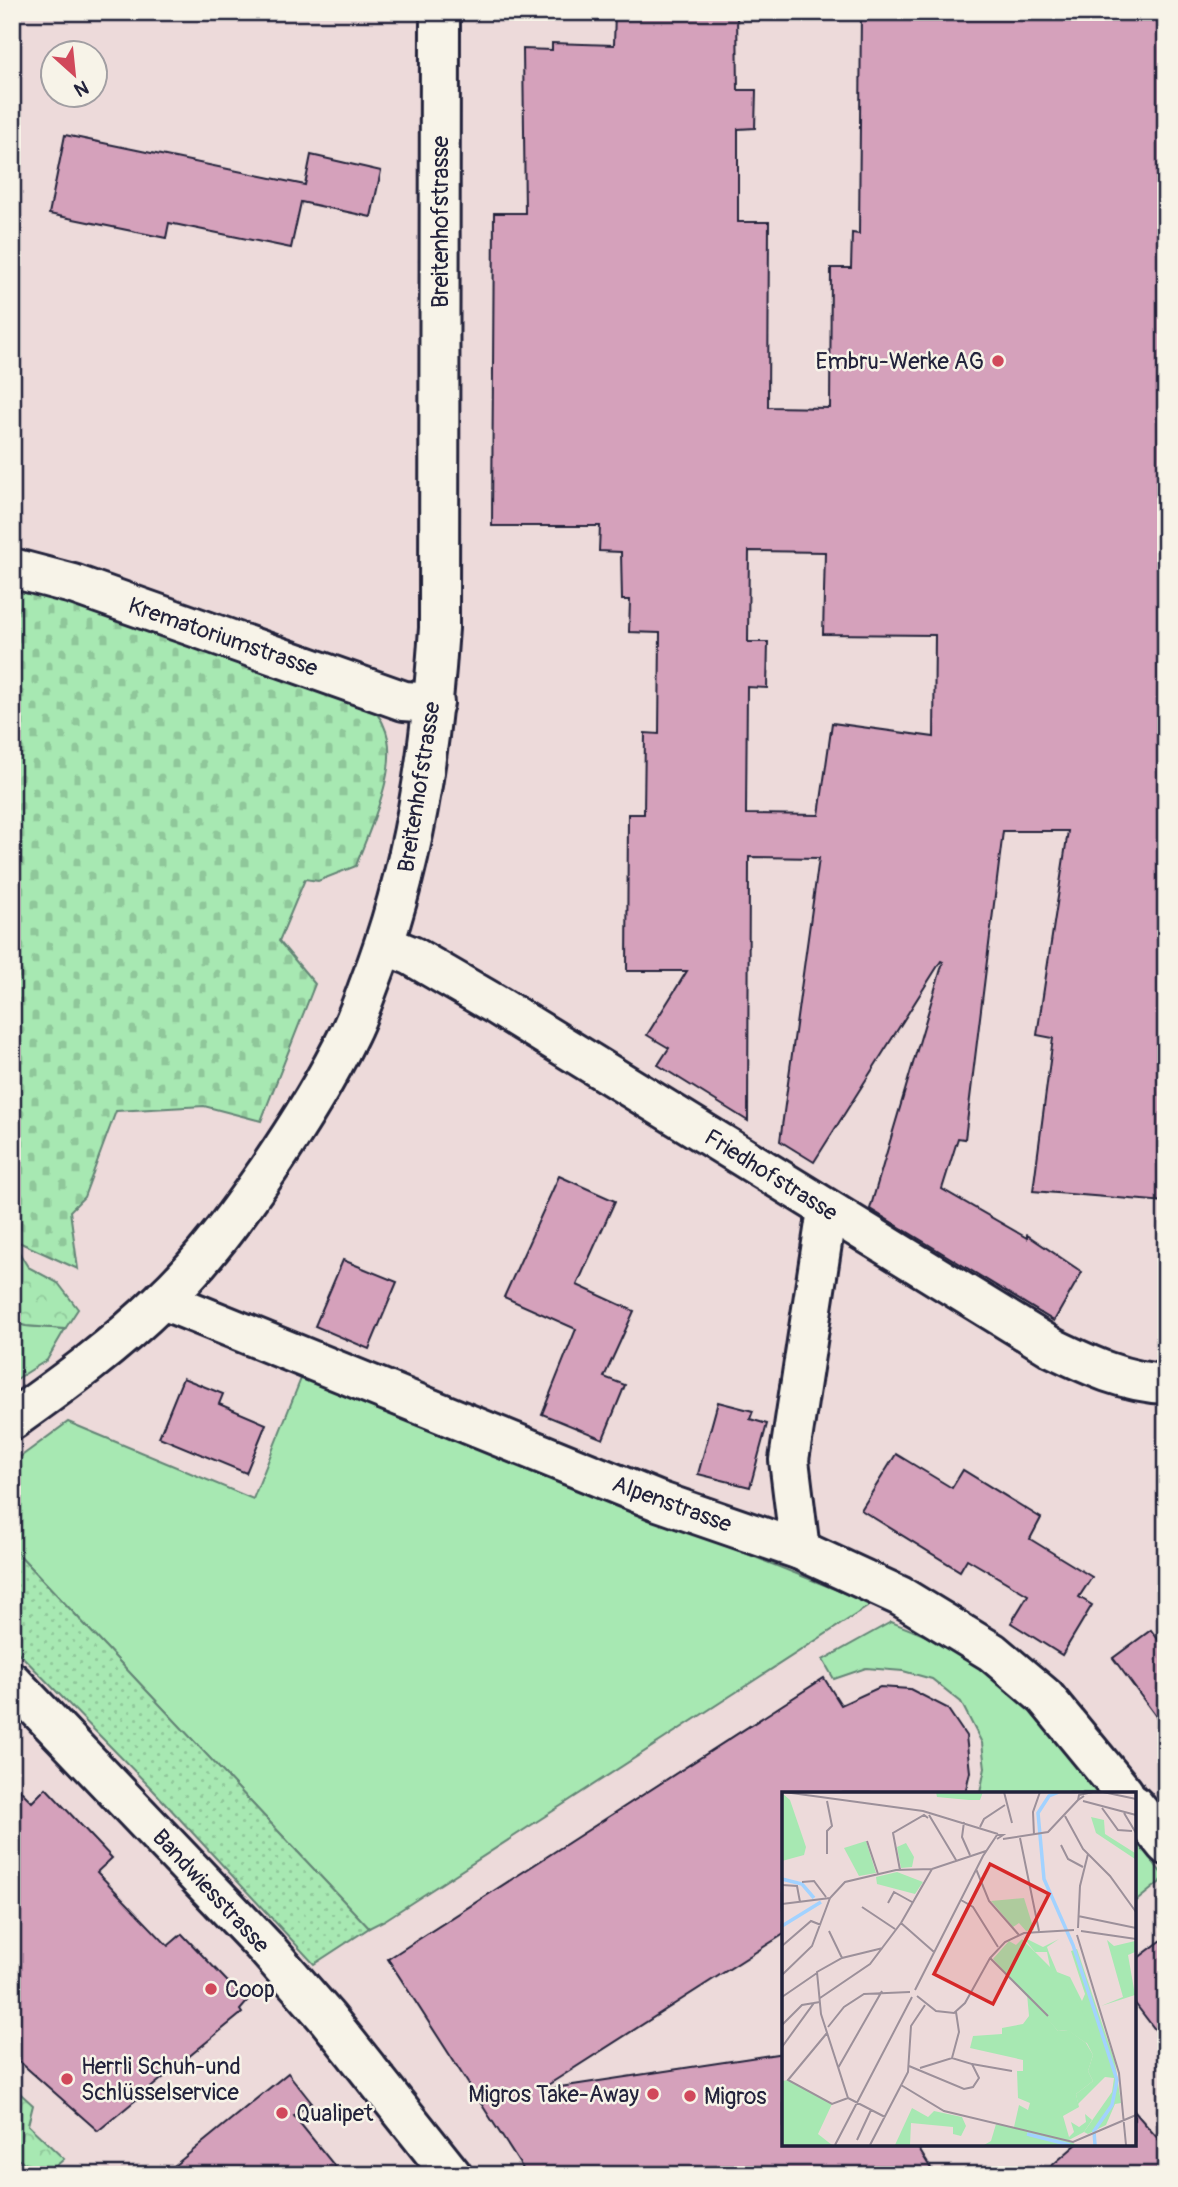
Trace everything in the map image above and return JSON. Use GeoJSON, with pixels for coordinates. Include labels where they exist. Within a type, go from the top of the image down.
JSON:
{"type":"FeatureCollection","features":[{"type":"Feature","properties":{"kind":"street","name":"Breitenhofstrasse"},"geometry":{"type":"LineString","coordinates":[[12,1420],[82,1371],[163,1300],[237,1213],[294,1132],[350,1032],[385,944],[405,874],[421,796],[434,704],[439,601],[440,12]]}},
{"type":"Feature","properties":{"kind":"street","name":"Krematoriumstrasse"},"geometry":{"type":"LineString","coordinates":[[12,568],[73,584],[404,701],[434,704]]}},
{"type":"Feature","properties":{"kind":"street","name":"Friedhofstrasse"},"geometry":{"type":"LineString","coordinates":[[385,944],[412,956],[498,1006],[1053,1348],[1107,1374],[1146,1383],[1166,1384]]}},
{"type":"Feature","properties":{"kind":"street"},"geometry":{"type":"LineString","coordinates":[[800,1550],[789,1460],[827,1210]]}},
{"type":"Feature","properties":{"kind":"street","name":"Alpenstrasse"},"geometry":{"type":"LineString","coordinates":[[163,1300],[658,1501],[800,1550],[900,1596],[992,1652],[1045,1697],[1123,1792]]}},
{"type":"Feature","properties":{"kind":"street","name":"Bandwiesstrasse"},"geometry":{"type":"LineString","coordinates":[[12,1682],[266,1948],[328,2019],[452,2175]]}},
{"type":"Feature","properties":{"kind":"street"},"geometry":{"type":"LineString","coordinates":[[1136,1808],[1166,1845]]}},
{"type":"Feature","properties":{"kind":"green space"},"geometry":{"type":"Polygon","coordinates":[[[12,587],[217,648],[372,708],[383,723],[388,741],[389,759],[382,796],[356,866],[318,881],[305,879],[279,941],[315,984],[261,1121],[204,1106],[116,1111],[84,1197],[70,1211],[78,1269],[12,1239],[12,587]]]}},
{"type":"Feature","properties":{"kind":"green space"},"geometry":{"type":"Polygon","coordinates":[[[12,1241],[28,1267],[58,1283],[78,1309],[65,1329],[26,1326],[12,1322],[12,1241]]]}},
{"type":"Feature","properties":{"kind":"green space"},"geometry":{"type":"Polygon","coordinates":[[[12,1322],[26,1326],[65,1329],[47,1360],[12,1382],[12,1322]]]}},
{"type":"Feature","properties":{"kind":"green space"},"geometry":{"type":"Polygon","coordinates":[[[302,1376],[872,1604],[369,1928],[12,1547],[12,1463],[68,1422],[253,1499],[302,1376]]]}},
{"type":"Feature","properties":{"kind":"green space"},"geometry":{"type":"Polygon","coordinates":[[[12,1547],[369,1928],[314,1964],[153,1790],[12,1646],[12,1547]]]}},
{"type":"Feature","properties":{"kind":"green space"},"geometry":{"type":"Polygon","coordinates":[[[891,1622],[928,1637],[977,1662],[1005,1683],[1049,1728],[1101,1792],[980,1792],[985,1768],[982,1743],[961,1702],[932,1679],[903,1671],[866,1668],[834,1679],[823,1660],[891,1622]]]}},
{"type":"Feature","properties":{"kind":"green space"},"geometry":{"type":"Polygon","coordinates":[[[1136,1839],[1165,1878],[1136,1901],[1136,1839]]]}},
{"type":"Feature","properties":{"kind":"green space"},"geometry":{"type":"Polygon","coordinates":[[[12,2086],[33,2105],[28,2125],[64,2159],[46,2175],[12,2156],[12,2086]]]}},
{"type":"Feature","properties":{"kind":"building"},"geometry":{"type":"Polygon","coordinates":[[[615,12],[737,12],[738,90],[756,90],[755,128],[738,129],[738,222],[769,222],[768,407],[830,408],[831,268],[851,268],[852,233],[859,234],[861,12],[1166,12],[1166,1202],[1033,1191],[1053,1038],[1037,1035],[1068,831],[1003,831],[965,1139],[958,1138],[942,1189],[1027,1238],[1027,1235],[1082,1272],[1054,1321],[870,1209],[943,962],[941,961],[814,1162],[780,1141],[819,858],[749,857],[748,1121],[658,1065],[669,1048],[647,1035],[687,971],[627,971],[628,814],[644,814],[645,733],[659,734],[660,633],[629,632],[630,600],[622,600],[621,552],[599,551],[600,526],[492,526],[494,213],[525,213],[523,49],[552,50],[552,43],[614,45],[615,12]],[[749,551],[748,642],[768,642],[767,688],[747,687],[746,814],[819,815],[832,723],[934,737],[935,635],[823,634],[825,552],[749,551]]]}},
{"type":"Feature","properties":{"kind":"building"},"geometry":{"type":"Polygon","coordinates":[[[65,135],[305,185],[311,155],[381,171],[371,217],[301,202],[291,248],[169,223],[166,238],[49,214],[65,135]]]}},
{"type":"Feature","properties":{"kind":"building"},"geometry":{"type":"Polygon","coordinates":[[[559,1176],[615,1201],[577,1285],[634,1311],[604,1377],[625,1385],[603,1439],[542,1414],[576,1329],[504,1297],[559,1176]]]}},
{"type":"Feature","properties":{"kind":"building"},"geometry":{"type":"Polygon","coordinates":[[[343,1260],[397,1282],[369,1349],[315,1326],[343,1260]]]}},
{"type":"Feature","properties":{"kind":"building"},"geometry":{"type":"Polygon","coordinates":[[[183,1378],[223,1394],[219,1404],[266,1424],[246,1473],[159,1437],[183,1378]]]}},
{"type":"Feature","properties":{"kind":"building"},"geometry":{"type":"Polygon","coordinates":[[[718,1402],[753,1411],[750,1419],[767,1424],[750,1487],[698,1474],[718,1402]]]}},
{"type":"Feature","properties":{"kind":"building"},"geometry":{"type":"Polygon","coordinates":[[[896,1454],[952,1488],[963,1470],[1041,1518],[1030,1539],[1092,1577],[1079,1597],[1092,1605],[1062,1655],[1011,1623],[1028,1595],[967,1559],[960,1571],[861,1510],[896,1454]]]}},
{"type":"Feature","properties":{"kind":"building"},"geometry":{"type":"Polygon","coordinates":[[[1151,1630],[1166,1650],[1166,1730],[1113,1658],[1151,1630]]]}},
{"type":"Feature","properties":{"kind":"building"},"geometry":{"type":"Polygon","coordinates":[[[824,1678],[841,1705],[880,1687],[910,1689],[947,1708],[966,1736],[970,1772],[965,1792],[782,1792],[782,1935],[540,2090],[782,2053],[782,2145],[916,2145],[935,2175],[527,2175],[388,1959],[824,1678]]]}},
{"type":"Feature","properties":{"kind":"building"},"geometry":{"type":"Polygon","coordinates":[[[12,1782],[32,1802],[46,1788],[112,1858],[97,1872],[168,1946],[182,1934],[247,2002],[240,2010],[242,2013],[98,2131],[12,2055],[12,1782]]]}},
{"type":"Feature","properties":{"kind":"building"},"geometry":{"type":"Polygon","coordinates":[[[1166,1937],[1166,2044],[1136,2005],[1136,1960],[1166,1937]]]}},
{"type":"Feature","properties":{"kind":"building"},"geometry":{"type":"Polygon","coordinates":[[[288,2073],[311,2102],[294,2116],[342,2175],[163,2175],[288,2073]]]}},
{"type":"Feature","properties":{"kind":"building"},"geometry":{"type":"Polygon","coordinates":[[[1136,2113],[1166,2148],[1166,2175],[1041,2175],[1076,2145],[1136,2145],[1136,2113]]]}},
{"type":"Feature","properties":{"kind":"place","name":"Embru-Werke AG"},"geometry":{"type":"Point","coordinates":[998,361]}},
{"type":"Feature","properties":{"kind":"place","name":"Coop"},"geometry":{"type":"Point","coordinates":[211,1989]}},
{"type":"Feature","properties":{"kind":"place","name":"Herrli Schuh-und Schlüsselservice"},"geometry":{"type":"Point","coordinates":[67,2079]}},
{"type":"Feature","properties":{"kind":"place","name":"Migros Take-Away"},"geometry":{"type":"Point","coordinates":[653,2094]}},
{"type":"Feature","properties":{"kind":"place","name":"Migros"},"geometry":{"type":"Point","coordinates":[690,2096]}},
{"type":"Feature","properties":{"kind":"place","name":"Qualipet"},"geometry":{"type":"Point","coordinates":[282,2113]}}]}
